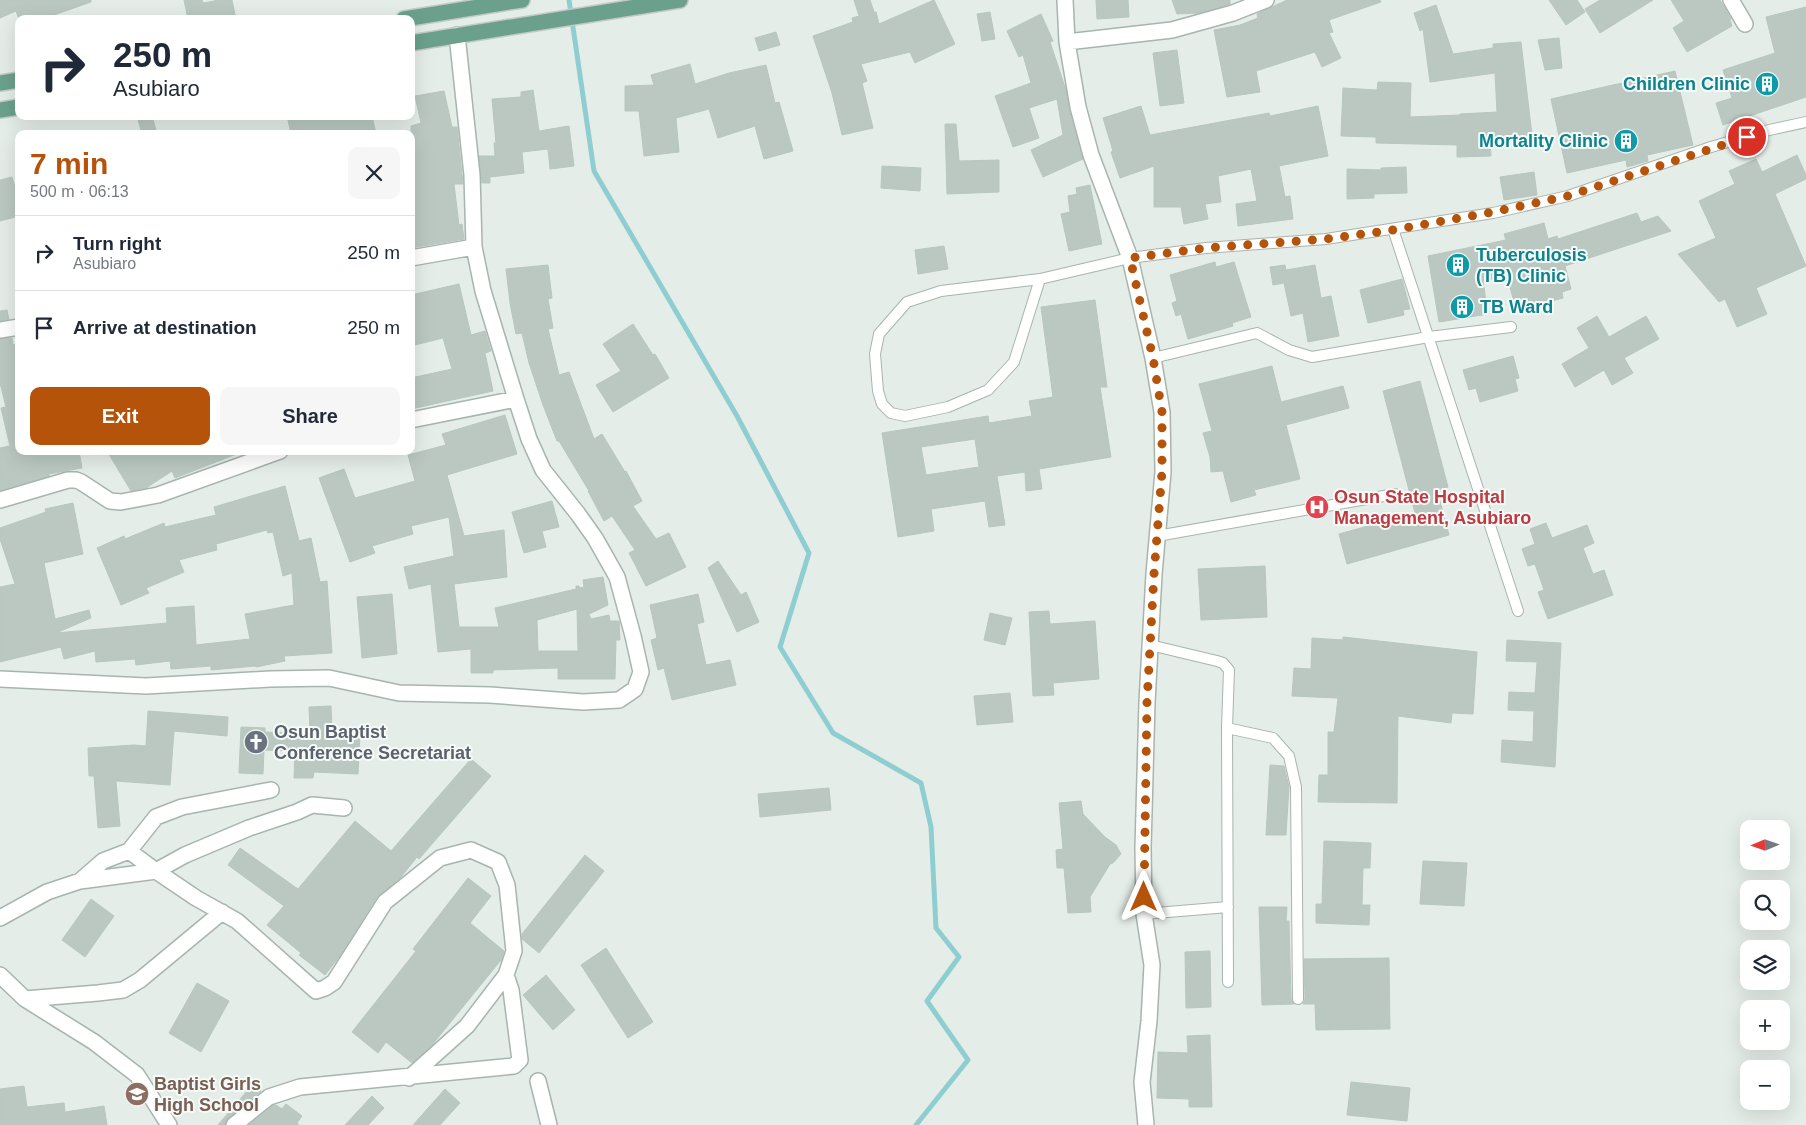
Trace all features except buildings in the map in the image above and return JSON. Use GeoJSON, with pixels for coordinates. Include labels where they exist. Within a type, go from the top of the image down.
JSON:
{"type":"FeatureCollection","features":[{"type":"Feature","properties":{"kind":"main road"},"geometry":{"type":"LineString","coordinates":[[415,17],[522,0]]}},
{"type":"Feature","properties":{"kind":"main road"},"geometry":{"type":"LineString","coordinates":[[415,42],[680,0]]}},
{"type":"Feature","properties":{"kind":"main road"},"geometry":{"type":"LineString","coordinates":[[0,83],[15,81]]}},
{"type":"Feature","properties":{"kind":"main road"},"geometry":{"type":"LineString","coordinates":[[0,110],[15,108]]}},
{"type":"Feature","properties":{"kind":"street"},"geometry":{"type":"LineString","coordinates":[[1065,0],[1067,42],[1078,108],[1091,155],[1130,258],[1153,358],[1162,412],[1162,472],[1150,645],[1143,848],[1144,914],[1152,965],[1149,1022],[1142,1082],[1146,1125]]}},
{"type":"Feature","properties":{"kind":"street"},"geometry":{"type":"LineString","coordinates":[[1067,42],[1172,30],[1233,13],[1266,0]]}},
{"type":"Feature","properties":{"kind":"street"},"geometry":{"type":"LineString","coordinates":[[1730,0],[1745,24]]}},
{"type":"Feature","properties":{"kind":"street"},"geometry":{"type":"LineString","coordinates":[[0,679],[146,686],[270,679],[329,678],[399,693],[490,695],[583,702],[619,700],[635,690],[641,672],[617,577],[578,514],[543,470],[529,439],[483,291],[474,247],[472,176],[457,35]]}},
{"type":"Feature","properties":{"kind":"street"},"geometry":{"type":"LineString","coordinates":[[415,257],[474,247]]}},
{"type":"Feature","properties":{"kind":"street"},"geometry":{"type":"LineString","coordinates":[[0,330],[15,328]]}},
{"type":"Feature","properties":{"kind":"street"},"geometry":{"type":"LineString","coordinates":[[415,419],[516,399]]}},
{"type":"Feature","properties":{"kind":"street"},"geometry":{"type":"LineString","coordinates":[[0,500],[68,480],[76,480],[110,501],[121,502],[158,495],[269,455]]}},
{"type":"Feature","properties":{"kind":"street"},"geometry":{"type":"LineString","coordinates":[[80,882],[103,861],[129,851],[156,817],[182,807],[271,790]]}},
{"type":"Feature","properties":{"kind":"street"},"geometry":{"type":"LineString","coordinates":[[0,918],[47,892],[80,882],[156,871],[185,855],[249,828],[312,805],[344,808]]}},
{"type":"Feature","properties":{"kind":"street"},"geometry":{"type":"LineString","coordinates":[[129,851],[196,898],[237,921],[316,990],[325,988],[334,982],[385,902],[440,858],[471,850],[498,862],[507,885],[514,951],[506,975],[467,1026],[408,1078]]}},
{"type":"Feature","properties":{"kind":"street"},"geometry":{"type":"LineString","coordinates":[[25,999],[123,990],[140,980],[222,912]]}},
{"type":"Feature","properties":{"kind":"street"},"geometry":{"type":"LineString","coordinates":[[0,975],[25,999],[94,1042],[138,1075],[169,1125]]}},
{"type":"Feature","properties":{"kind":"street"},"geometry":{"type":"LineString","coordinates":[[234,1125],[268,1097],[300,1087],[408,1078],[518,1064],[520,1060],[511,990],[506,975]]}},
{"type":"Feature","properties":{"kind":"street"},"geometry":{"type":"LineString","coordinates":[[538,1081],[548,1125]]}},
{"type":"Feature","properties":{"kind":"lane"},"geometry":{"type":"LineString","coordinates":[[1040,279],[1014,362],[988,390],[948,407],[905,416],[892,413],[882,404],[878,391],[875,354],[879,334],[907,302],[941,291],[1040,279],[1130,258],[1206,248],[1326,239],[1393,230],[1493,212],[1568,196],[1711,147],[1765,131],[1806,122]]}},
{"type":"Feature","properties":{"kind":"lane"},"geometry":{"type":"LineString","coordinates":[[1393,230],[1518,611]]}},
{"type":"Feature","properties":{"kind":"lane"},"geometry":{"type":"LineString","coordinates":[[1153,358],[1257,333],[1289,350],[1312,357],[1429,336],[1510,327]]}},
{"type":"Feature","properties":{"kind":"lane"},"geometry":{"type":"LineString","coordinates":[[1157,536],[1394,494]]}},
{"type":"Feature","properties":{"kind":"lane"},"geometry":{"type":"LineString","coordinates":[[1150,645],[1223,663],[1228,670],[1228,982]]}},
{"type":"Feature","properties":{"kind":"lane"},"geometry":{"type":"LineString","coordinates":[[1227,728],[1272,738],[1289,756],[1296,786],[1298,1000]]}},
{"type":"Feature","properties":{"kind":"lane"},"geometry":{"type":"LineString","coordinates":[[1144,914],[1228,907]]}},
{"type":"Feature","properties":{"kind":"waterway"},"geometry":{"type":"LineString","coordinates":[[569,0],[594,171],[737,416],[809,553],[780,647],[833,733],[921,783],[931,827],[936,928],[959,957],[927,1001],[968,1060],[916,1125]]}},
{"type":"Feature","properties":{"kind":"place","name":"Children Clinic"},"geometry":{"type":"Point","coordinates":[1767,84]}},
{"type":"Feature","properties":{"kind":"place","name":"Mortality Clinic"},"geometry":{"type":"Point","coordinates":[1626,141]}},
{"type":"Feature","properties":{"kind":"place","name":"Tuberculosis (TB) Clinic"},"geometry":{"type":"Point","coordinates":[1458,265]}},
{"type":"Feature","properties":{"kind":"place","name":"TB Ward"},"geometry":{"type":"Point","coordinates":[1462,307]}},
{"type":"Feature","properties":{"kind":"place","name":"Osun State Hospital Management, Asubiaro"},"geometry":{"type":"Point","coordinates":[1317,507]}},
{"type":"Feature","properties":{"kind":"place","name":"Osun Baptist Conference Secretariat"},"geometry":{"type":"Point","coordinates":[256,742]}},
{"type":"Feature","properties":{"kind":"place","name":"Baptist Girls High School"},"geometry":{"type":"Point","coordinates":[137,1094]}},
{"type":"Feature","properties":{"kind":"route"},"geometry":{"type":"LineString","coordinates":[[1144,897],[1143,848],[1147,702],[1162,472],[1162,412],[1153,358],[1130,258],[1206,248],[1326,239],[1393,230],[1493,212],[1568,196],[1711,147],[1747,137]]}}]}
